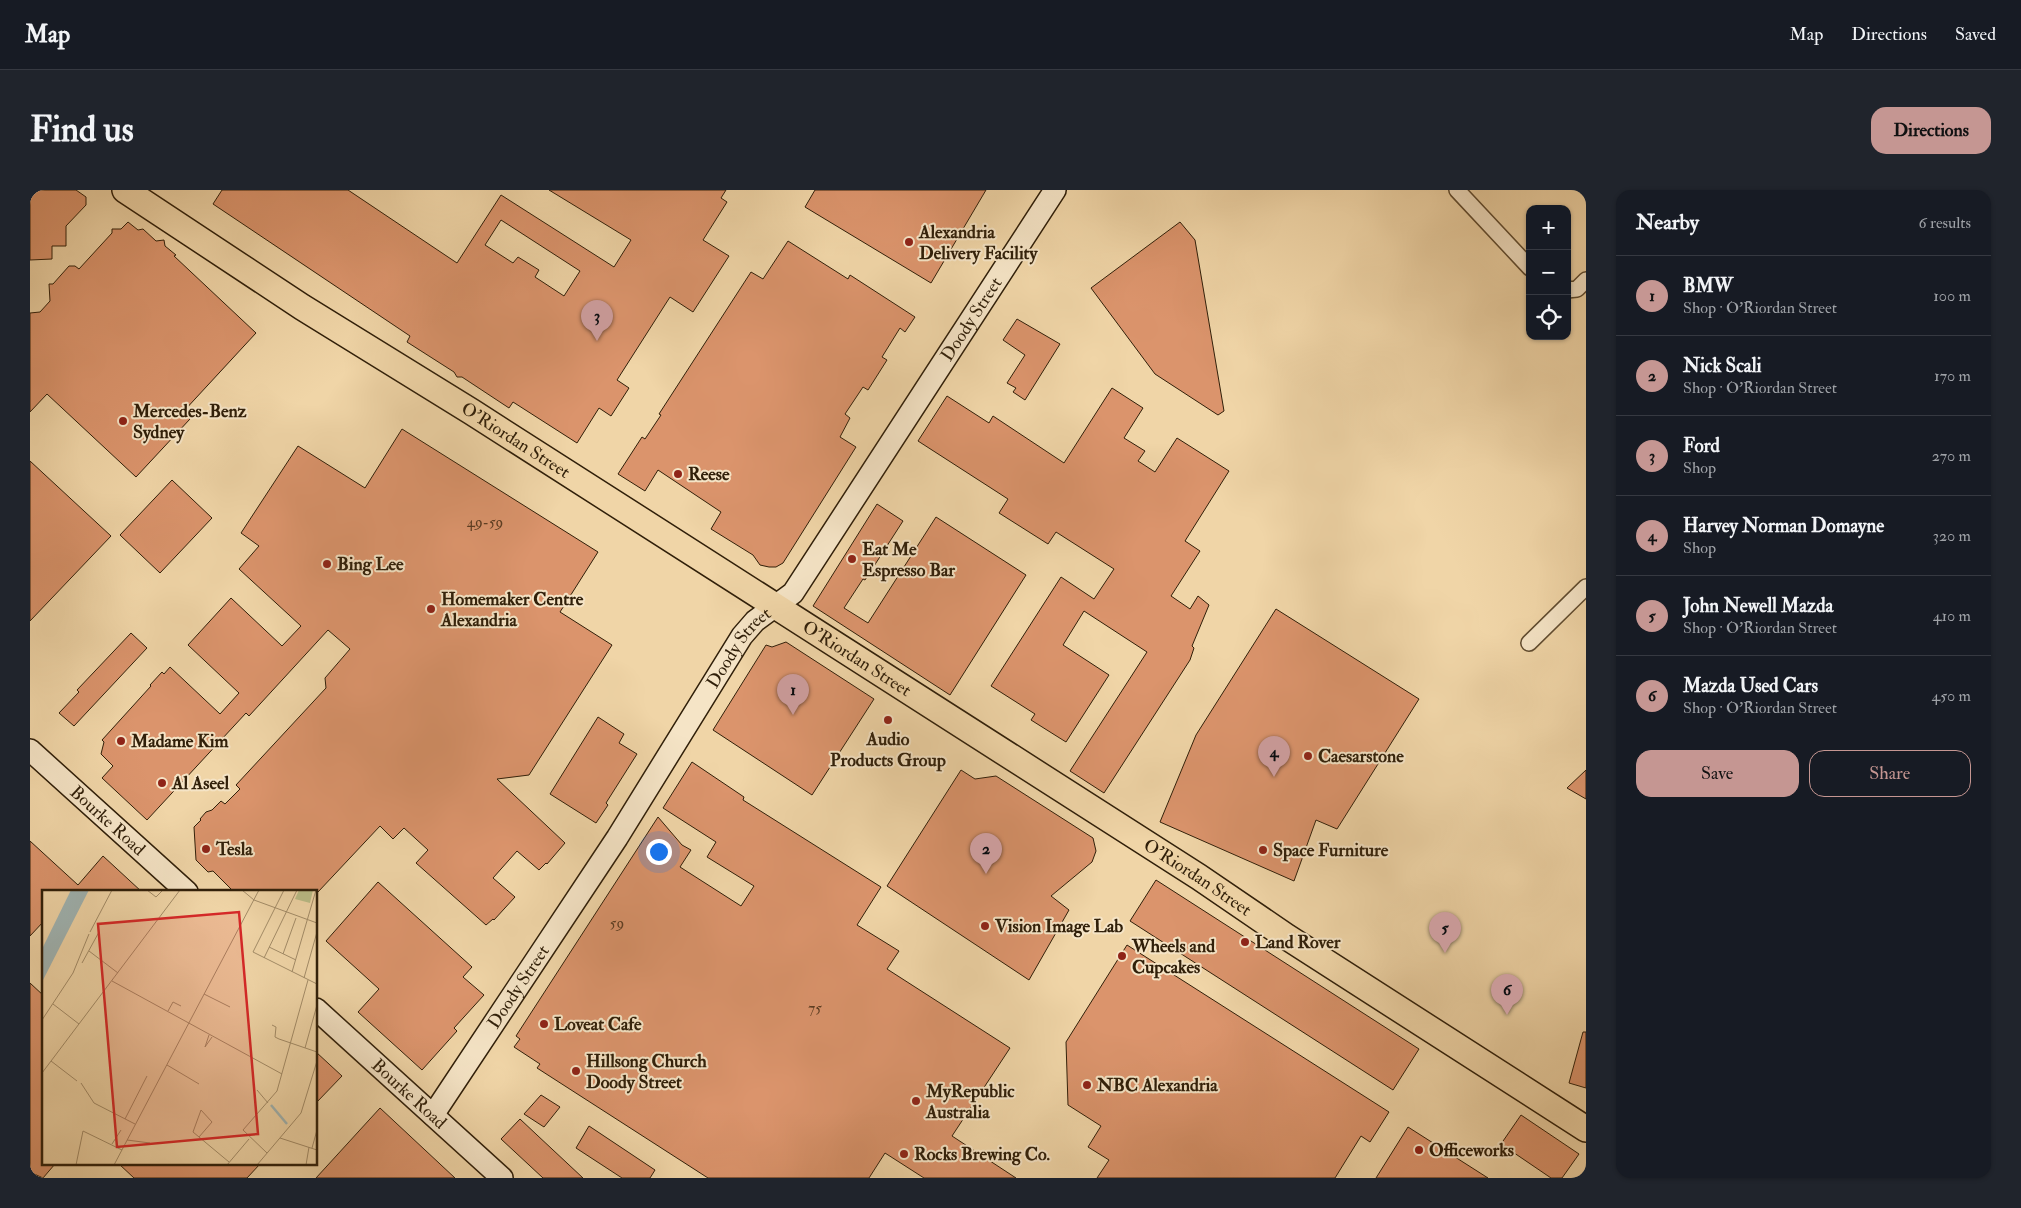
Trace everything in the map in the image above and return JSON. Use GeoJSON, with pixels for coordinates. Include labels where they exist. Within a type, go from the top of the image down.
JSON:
{"type":"FeatureCollection","features":[{"type":"Feature","properties":{"kind":"main road","name":"O'Riordan Street"},"geometry":{"type":"LineString","coordinates":[[125,190],[302,307],[472,412],[774,607],[1199,877],[1287,937],[1586,1129]]}},
{"type":"Feature","properties":{"kind":"street","name":"Doody Street"},"geometry":{"type":"LineString","coordinates":[[433,1115],[617,838],[742,636],[755,621],[793,593],[1055,190]]}},
{"type":"Feature","properties":{"kind":"street"},"geometry":{"type":"LineString","coordinates":[[1457,190],[1526,264]]}},
{"type":"Feature","properties":{"kind":"street"},"geometry":{"type":"LineString","coordinates":[[1571,290],[1577,289],[1586,280]]}},
{"type":"Feature","properties":{"kind":"street"},"geometry":{"type":"LineString","coordinates":[[1529,643],[1586,586]]}},
{"type":"Feature","properties":{"kind":"street","name":"Bourke Road"},"geometry":{"type":"LineString","coordinates":[[30,750],[185,890]]}},
{"type":"Feature","properties":{"kind":"street","name":"Bourke Road"},"geometry":{"type":"LineString","coordinates":[[318,1011],[502,1178]]}},
{"type":"Feature","properties":{"kind":"building"},"geometry":{"type":"Polygon","coordinates":[[[30,190],[76,190],[86,197],[86,205],[66,226],[66,246],[52,246],[52,259],[30,260],[30,190]]]}},
{"type":"Feature","properties":{"kind":"building"},"geometry":{"type":"Polygon","coordinates":[[[222,190],[348,190],[457,263],[501,195],[614,267],[631,240],[549,190],[726,190],[721,198],[727,202],[703,240],[729,256],[693,312],[670,297],[617,380],[629,388],[611,416],[599,408],[577,443],[513,402],[509,408],[462,377],[457,377],[454,372],[407,342],[410,336],[213,204],[222,190]],[[501,220],[485,245],[513,263],[518,257],[539,270],[535,277],[564,296],[580,271],[501,220]]]}},
{"type":"Feature","properties":{"kind":"building","name":"Alexandria Delivery Facility"},"geometry":{"type":"Polygon","coordinates":[[[815,190],[986,190],[931,283],[805,207],[815,190]]]}},
{"type":"Feature","properties":{"kind":"building"},"geometry":{"type":"Polygon","coordinates":[[[128,222],[138,230],[143,229],[156,241],[164,240],[165,246],[176,255],[174,256],[256,333],[183,412],[190,419],[136,477],[47,394],[30,412],[30,313],[40,312],[50,301],[49,284],[53,284],[69,266],[75,266],[79,269],[112,233],[112,229],[121,229],[128,222]]]}},
{"type":"Feature","properties":{"kind":"building"},"geometry":{"type":"Polygon","coordinates":[[[1180,222],[1195,240],[1224,411],[1218,415],[1155,374],[1091,288],[1180,222]]]}},
{"type":"Feature","properties":{"kind":"building"},"geometry":{"type":"Polygon","coordinates":[[[788,241],[848,279],[850,275],[915,317],[905,332],[900,328],[882,357],[887,360],[868,390],[863,387],[845,414],[850,418],[840,437],[856,447],[783,563],[776,567],[769,567],[760,565],[753,555],[711,529],[721,512],[658,470],[645,491],[618,474],[642,437],[645,439],[661,415],[659,414],[751,272],[763,279],[788,241]]]}},
{"type":"Feature","properties":{"kind":"building"},"geometry":{"type":"Polygon","coordinates":[[[1017,319],[1060,344],[1025,400],[1013,392],[1016,388],[1007,383],[1025,355],[1003,340],[1017,319]]]}},
{"type":"Feature","properties":{"kind":"building"},"geometry":{"type":"Polygon","coordinates":[[[1112,388],[1143,408],[1124,438],[1145,451],[1138,461],[1155,472],[1177,438],[1229,471],[1185,541],[1200,551],[1171,596],[1190,609],[1198,596],[1209,605],[1192,646],[1194,648],[1190,660],[1104,793],[1070,771],[1147,652],[1084,611],[1063,645],[1109,675],[1066,742],[1031,720],[1035,714],[991,686],[1061,577],[1094,599],[1114,569],[1056,532],[1048,544],[999,513],[1008,499],[918,441],[947,396],[989,423],[993,416],[1064,463],[1112,388]]]}},
{"type":"Feature","properties":{"kind":"building"},"geometry":{"type":"Polygon","coordinates":[[[402,429],[598,552],[560,612],[612,645],[529,775],[497,779],[565,843],[547,864],[539,870],[517,851],[493,878],[515,897],[494,920],[486,925],[416,863],[428,850],[404,828],[393,839],[380,826],[318,892],[318,890],[232,890],[213,871],[208,872],[196,860],[194,827],[206,812],[212,810],[221,801],[225,804],[240,789],[236,785],[326,688],[325,678],[350,649],[328,630],[249,716],[246,713],[147,820],[102,778],[113,766],[101,754],[104,742],[102,740],[162,672],[164,674],[170,667],[220,714],[239,693],[188,645],[231,598],[282,646],[301,626],[239,569],[259,546],[241,533],[298,446],[365,488],[402,429]]]}},
{"type":"Feature","properties":{"kind":"building"},"geometry":{"type":"Polygon","coordinates":[[[30,461],[111,536],[30,621],[30,461]]]}},
{"type":"Feature","properties":{"kind":"building"},"geometry":{"type":"Polygon","coordinates":[[[172,480],[212,518],[160,573],[120,535],[172,480]]]}},
{"type":"Feature","properties":{"kind":"building"},"geometry":{"type":"Polygon","coordinates":[[[877,504],[903,521],[865,580],[863,579],[844,608],[868,623],[936,517],[1026,575],[950,695],[813,606],[877,504]]]}},
{"type":"Feature","properties":{"kind":"building"},"geometry":{"type":"Polygon","coordinates":[[[1276,609],[1419,699],[1337,829],[1316,820],[1294,881],[1160,822],[1196,735],[1276,609]]]}},
{"type":"Feature","properties":{"kind":"building"},"geometry":{"type":"Polygon","coordinates":[[[131,633],[147,648],[74,726],[59,713],[79,692],[77,690],[131,633]]]}},
{"type":"Feature","properties":{"kind":"building"},"geometry":{"type":"Polygon","coordinates":[[[786,642],[874,699],[812,795],[713,730],[766,645],[772,647],[786,642]]]}},
{"type":"Feature","properties":{"kind":"building"},"geometry":{"type":"Polygon","coordinates":[[[598,717],[624,734],[619,743],[637,754],[606,803],[608,805],[596,823],[550,794],[598,717]]]}},
{"type":"Feature","properties":{"kind":"building"},"geometry":{"type":"Polygon","coordinates":[[[692,762],[744,797],[743,800],[881,887],[857,925],[899,951],[887,969],[1010,1048],[952,1136],[1016,1178],[924,1178],[885,1153],[869,1178],[708,1178],[537,1068],[540,1064],[514,1047],[520,1039],[516,1036],[658,817],[682,845],[691,850],[680,867],[741,906],[754,886],[707,857],[716,842],[663,808],[692,762]]]}},
{"type":"Feature","properties":{"kind":"building"},"geometry":{"type":"Polygon","coordinates":[[[961,770],[975,779],[996,776],[1093,838],[1096,851],[1092,862],[1051,896],[1069,910],[1029,980],[887,886],[961,770]]]}},
{"type":"Feature","properties":{"kind":"building"},"geometry":{"type":"Polygon","coordinates":[[[1586,770],[1586,799],[1567,788],[1586,770]]]}},
{"type":"Feature","properties":{"kind":"building"},"geometry":{"type":"Polygon","coordinates":[[[30,841],[78,885],[103,856],[140,890],[42,890],[42,923],[30,936],[30,841]]]}},
{"type":"Feature","properties":{"kind":"building"},"geometry":{"type":"Polygon","coordinates":[[[1156,880],[1419,1049],[1393,1090],[1130,921],[1156,880]]]}},
{"type":"Feature","properties":{"kind":"building"},"geometry":{"type":"Polygon","coordinates":[[[378,882],[472,967],[463,977],[484,995],[454,1028],[457,1031],[422,1070],[358,1012],[379,989],[326,941],[378,882]]]}},
{"type":"Feature","properties":{"kind":"building"},"geometry":{"type":"Polygon","coordinates":[[[1127,945],[1389,1112],[1370,1142],[1361,1136],[1335,1178],[1097,1178],[1109,1160],[1088,1147],[1101,1126],[1068,1105],[1066,1042],[1127,945]]]}},
{"type":"Feature","properties":{"kind":"building"},"geometry":{"type":"Polygon","coordinates":[[[30,983],[42,994],[42,1166],[53,1166],[43,1178],[30,1172],[30,983]]]}},
{"type":"Feature","properties":{"kind":"building"},"geometry":{"type":"Polygon","coordinates":[[[1583,1032],[1586,1032],[1586,1088],[1569,1083],[1583,1032]]]}},
{"type":"Feature","properties":{"kind":"building"},"geometry":{"type":"Polygon","coordinates":[[[318,1054],[342,1076],[318,1101],[318,1054]]]}},
{"type":"Feature","properties":{"kind":"building"},"geometry":{"type":"Polygon","coordinates":[[[541,1095],[560,1107],[544,1127],[524,1114],[541,1095]]]}},
{"type":"Feature","properties":{"kind":"building"},"geometry":{"type":"Polygon","coordinates":[[[380,1108],[455,1178],[316,1178],[380,1108]]]}},
{"type":"Feature","properties":{"kind":"building"},"geometry":{"type":"Polygon","coordinates":[[[1521,1115],[1579,1154],[1562,1178],[1551,1178],[1501,1144],[1521,1115]]]}},
{"type":"Feature","properties":{"kind":"building"},"geometry":{"type":"Polygon","coordinates":[[[520,1119],[583,1178],[543,1178],[501,1139],[520,1119]]]}},
{"type":"Feature","properties":{"kind":"building"},"geometry":{"type":"Polygon","coordinates":[[[589,1126],[655,1170],[650,1178],[622,1178],[576,1148],[589,1126]]]}},
{"type":"Feature","properties":{"kind":"building","name":"Officeworks"},"geometry":{"type":"Polygon","coordinates":[[[1408,1127],[1488,1178],[1376,1178],[1408,1127]]]}},
{"type":"Feature","properties":{"kind":"building"},"geometry":{"type":"Polygon","coordinates":[[[121,1166],[258,1166],[247,1178],[134,1178],[121,1166]]]}},
{"type":"Feature","properties":{"kind":"place","name":"Alexandria Delivery Facility"},"geometry":{"type":"Point","coordinates":[909,242]}},
{"type":"Feature","properties":{"kind":"place","name":"Ford"},"geometry":{"type":"Point","coordinates":[597,341]}},
{"type":"Feature","properties":{"kind":"place","name":"Mercedes-Benz Sydney"},"geometry":{"type":"Point","coordinates":[123,421]}},
{"type":"Feature","properties":{"kind":"place","name":"Reese"},"geometry":{"type":"Point","coordinates":[678,474]}},
{"type":"Feature","properties":{"kind":"place","name":"Eat Me Espresso Bar"},"geometry":{"type":"Point","coordinates":[852,559]}},
{"type":"Feature","properties":{"kind":"place","name":"Bing Lee"},"geometry":{"type":"Point","coordinates":[327,564]}},
{"type":"Feature","properties":{"kind":"place","name":"Homemaker Centre Alexandria"},"geometry":{"type":"Point","coordinates":[431,609]}},
{"type":"Feature","properties":{"kind":"place","name":"BMW"},"geometry":{"type":"Point","coordinates":[793,715]}},
{"type":"Feature","properties":{"kind":"place","name":"Audio Products Group"},"geometry":{"type":"Point","coordinates":[888,720]}},
{"type":"Feature","properties":{"kind":"place","name":"Madame Kim"},"geometry":{"type":"Point","coordinates":[121,741]}},
{"type":"Feature","properties":{"kind":"place","name":"Caesarstone"},"geometry":{"type":"Point","coordinates":[1308,756]}},
{"type":"Feature","properties":{"kind":"place","name":"Harvey Norman Domayne"},"geometry":{"type":"Point","coordinates":[1274,777]}},
{"type":"Feature","properties":{"kind":"place","name":"Al Aseel"},"geometry":{"type":"Point","coordinates":[162,783]}},
{"type":"Feature","properties":{"kind":"place","name":"Tesla"},"geometry":{"type":"Point","coordinates":[206,849]}},
{"type":"Feature","properties":{"kind":"place","name":"Space Furniture"},"geometry":{"type":"Point","coordinates":[1263,850]}},
{"type":"Feature","properties":{"kind":"place","name":"Nick Scali"},"geometry":{"type":"Point","coordinates":[986,874]}},
{"type":"Feature","properties":{"kind":"place","name":"Vision Image Lab"},"geometry":{"type":"Point","coordinates":[985,926]}},
{"type":"Feature","properties":{"kind":"place","name":"Land Rover"},"geometry":{"type":"Point","coordinates":[1245,942]}},
{"type":"Feature","properties":{"kind":"place","name":"John Newell Mazda"},"geometry":{"type":"Point","coordinates":[1445,953]}},
{"type":"Feature","properties":{"kind":"place","name":"Wheels and Cupcakes"},"geometry":{"type":"Point","coordinates":[1122,956]}},
{"type":"Feature","properties":{"kind":"place","name":"Mazda Used Cars"},"geometry":{"type":"Point","coordinates":[1507,1015]}},
{"type":"Feature","properties":{"kind":"place","name":"Loveat Cafe"},"geometry":{"type":"Point","coordinates":[544,1024]}},
{"type":"Feature","properties":{"kind":"place","name":"Hillsong Church Doody Street"},"geometry":{"type":"Point","coordinates":[576,1071]}},
{"type":"Feature","properties":{"kind":"place","name":"NBC Alexandria"},"geometry":{"type":"Point","coordinates":[1087,1085]}},
{"type":"Feature","properties":{"kind":"place","name":"MyRepublic Australia"},"geometry":{"type":"Point","coordinates":[916,1101]}},
{"type":"Feature","properties":{"kind":"place","name":"Officeworks"},"geometry":{"type":"Point","coordinates":[1419,1150]}},
{"type":"Feature","properties":{"kind":"place","name":"Rocks Brewing Co."},"geometry":{"type":"Point","coordinates":[904,1154]}}]}
